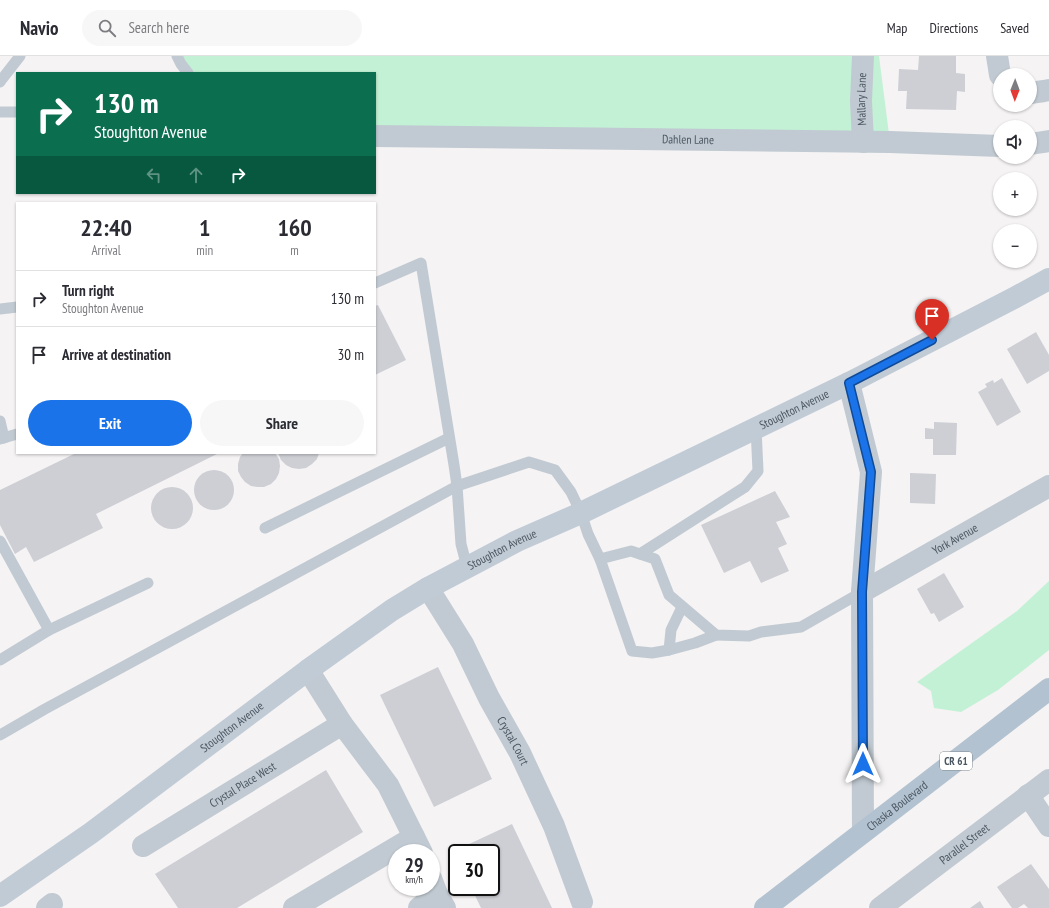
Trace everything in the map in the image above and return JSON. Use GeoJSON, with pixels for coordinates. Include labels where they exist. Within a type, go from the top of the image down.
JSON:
{"type":"FeatureCollection","features":[{"type":"Feature","properties":{"kind":"main road","name":"Chaska Boulevard"},"geometry":{"type":"LineString","coordinates":[[765,908],[1049,690]]}},
{"type":"Feature","properties":{"kind":"street","name":"Mallary Lane"},"geometry":{"type":"LineString","coordinates":[[863,56],[861,101],[863,142]]}},
{"type":"Feature","properties":{"kind":"street"},"geometry":{"type":"LineString","coordinates":[[996,56],[999,68]]}},
{"type":"Feature","properties":{"kind":"street"},"geometry":{"type":"LineString","coordinates":[[1037,92],[1049,90]]}},
{"type":"Feature","properties":{"kind":"street","name":"Dahlen Lane"},"geometry":{"type":"LineString","coordinates":[[376,136],[898,142],[993,146]]}},
{"type":"Feature","properties":{"kind":"street"},"geometry":{"type":"LineString","coordinates":[[1037,143],[1049,141]]}},
{"type":"Feature","properties":{"kind":"street","name":"Stoughton Avenue"},"geometry":{"type":"LineString","coordinates":[[0,896],[91,833],[308,670],[392,610],[428,588],[517,541],[580,513],[849,383],[1049,279]]}},
{"type":"Feature","properties":{"kind":"street"},"geometry":{"type":"LineString","coordinates":[[849,383],[871,472],[862,592],[863,832]]}},
{"type":"Feature","properties":{"kind":"street","name":"York Avenue"},"geometry":{"type":"LineString","coordinates":[[862,592],[1049,486]]}},
{"type":"Feature","properties":{"kind":"street","name":"Crystal Court"},"geometry":{"type":"LineString","coordinates":[[428,588],[462,644],[489,698],[520,753],[554,826],[582,902]]}},
{"type":"Feature","properties":{"kind":"street"},"geometry":{"type":"LineString","coordinates":[[308,670],[342,724],[388,785],[418,844]]}},
{"type":"Feature","properties":{"kind":"street","name":"Crystal Place West"},"geometry":{"type":"LineString","coordinates":[[143,846],[342,724]]}},
{"type":"Feature","properties":{"kind":"street","name":"Parallel Street"},"geometry":{"type":"LineString","coordinates":[[880,908],[1049,780]]}},
{"type":"Feature","properties":{"kind":"street"},"geometry":{"type":"LineString","coordinates":[[1028,795],[1049,826]]}},
{"type":"Feature","properties":{"kind":"street"},"geometry":{"type":"LineString","coordinates":[[294,908],[388,860]]}},
{"type":"Feature","properties":{"kind":"street"},"geometry":{"type":"LineString","coordinates":[[419,908],[434,896]]}},
{"type":"Feature","properties":{"kind":"lane"},"geometry":{"type":"LineString","coordinates":[[0,82],[20,56]]}},
{"type":"Feature","properties":{"kind":"lane"},"geometry":{"type":"LineString","coordinates":[[177,56],[187,72]]}},
{"type":"Feature","properties":{"kind":"lane"},"geometry":{"type":"LineString","coordinates":[[0,112],[16,112]]}},
{"type":"Feature","properties":{"kind":"lane"},"geometry":{"type":"LineString","coordinates":[[376,283],[421,263],[457,486],[461,544],[467,567]]}},
{"type":"Feature","properties":{"kind":"lane"},"geometry":{"type":"LineString","coordinates":[[0,309],[16,307]]}},
{"type":"Feature","properties":{"kind":"lane"},"geometry":{"type":"LineString","coordinates":[[0,422],[2,439],[16,434]]}},
{"type":"Feature","properties":{"kind":"lane"},"geometry":{"type":"LineString","coordinates":[[640,554],[745,487],[758,471],[756,428]]}},
{"type":"Feature","properties":{"kind":"lane"},"geometry":{"type":"LineString","coordinates":[[265,528],[449,438]]}},
{"type":"Feature","properties":{"kind":"lane"},"geometry":{"type":"LineString","coordinates":[[0,735],[45,709],[457,486],[529,462],[555,470],[572,492],[588,534],[600,559],[632,651],[652,652],[669,650],[695,643],[716,635],[749,636],[761,632],[801,627],[862,592]]}},
{"type":"Feature","properties":{"kind":"lane"},"geometry":{"type":"LineString","coordinates":[[0,541],[49,630]]}},
{"type":"Feature","properties":{"kind":"lane"},"geometry":{"type":"LineString","coordinates":[[600,559],[631,551],[655,559],[669,595],[716,635]]}},
{"type":"Feature","properties":{"kind":"lane"},"geometry":{"type":"LineString","coordinates":[[0,660],[49,630],[148,583]]}},
{"type":"Feature","properties":{"kind":"lane"},"geometry":{"type":"LineString","coordinates":[[669,650],[671,630],[682,607]]}},
{"type":"Feature","properties":{"kind":"green space"},"geometry":{"type":"Polygon","coordinates":[[[173,56],[879,56],[890,142],[376,127],[376,72],[187,72],[173,56]]]}},
{"type":"Feature","properties":{"kind":"green space"},"geometry":{"type":"Polygon","coordinates":[[[1049,581],[1049,650],[998,690],[961,712],[934,708],[931,691],[917,682],[1017,611],[1049,581]]]}},
{"type":"Feature","properties":{"kind":"building"},"geometry":{"type":"Polygon","coordinates":[[[919,56],[956,56],[956,73],[965,74],[965,92],[957,91],[956,110],[906,109],[907,91],[898,91],[899,69],[918,70],[919,56]]]}},
{"type":"Feature","properties":{"kind":"building"},"geometry":{"type":"Polygon","coordinates":[[[378,305],[406,360],[376,375],[376,306],[378,305]]]}},
{"type":"Feature","properties":{"kind":"building"},"geometry":{"type":"Polygon","coordinates":[[[1036,332],[1049,355],[1049,371],[1027,384],[1007,349],[1036,332]]]}},
{"type":"Feature","properties":{"kind":"building"},"geometry":{"type":"Polygon","coordinates":[[[1002,378],[1021,412],[997,426],[978,392],[987,387],[985,384],[993,380],[994,383],[1002,378]]]}},
{"type":"Feature","properties":{"kind":"building"},"geometry":{"type":"Polygon","coordinates":[[[934,422],[957,423],[956,455],[933,455],[933,439],[925,439],[925,428],[934,429],[934,422]]]}},
{"type":"Feature","properties":{"kind":"building"},"geometry":{"type":"Polygon","coordinates":[[[74,454],[217,454],[96,514],[103,528],[34,562],[26,547],[15,554],[0,525],[0,490],[74,454]]]}},
{"type":"Feature","properties":{"kind":"building"},"geometry":{"type":"Polygon","coordinates":[[[242,454],[276,454],[279,459],[280,466],[276,479],[271,484],[264,487],[251,486],[245,482],[238,471],[240,457],[242,454]]]}},
{"type":"Feature","properties":{"kind":"building"},"geometry":{"type":"Polygon","coordinates":[[[278,454],[319,454],[317,459],[306,468],[292,468],[281,460],[278,454]]]}},
{"type":"Feature","properties":{"kind":"building"},"geometry":{"type":"Polygon","coordinates":[[[218,470],[225,473],[231,479],[234,490],[233,498],[225,507],[218,510],[210,510],[203,507],[195,498],[194,486],[197,479],[206,471],[218,470]]]}},
{"type":"Feature","properties":{"kind":"building"},"geometry":{"type":"Polygon","coordinates":[[[910,473],[936,474],[935,504],[910,503],[910,473]]]}},
{"type":"Feature","properties":{"kind":"building"},"geometry":{"type":"Polygon","coordinates":[[[172,487],[187,493],[193,508],[187,523],[172,529],[157,523],[151,508],[157,493],[172,487]]]}},
{"type":"Feature","properties":{"kind":"building"},"geometry":{"type":"Polygon","coordinates":[[[775,491],[790,517],[776,522],[787,544],[778,548],[789,571],[761,583],[750,561],[724,573],[701,525],[775,491]]]}},
{"type":"Feature","properties":{"kind":"building"},"geometry":{"type":"Polygon","coordinates":[[[944,573],[964,607],[939,622],[934,613],[931,614],[917,589],[944,573]]]}},
{"type":"Feature","properties":{"kind":"building"},"geometry":{"type":"Polygon","coordinates":[[[438,667],[492,779],[434,807],[380,695],[438,667]]]}},
{"type":"Feature","properties":{"kind":"building"},"geometry":{"type":"Polygon","coordinates":[[[326,770],[363,832],[237,908],[178,908],[155,874],[326,770]]]}},
{"type":"Feature","properties":{"kind":"building"},"geometry":{"type":"Polygon","coordinates":[[[512,824],[552,908],[481,908],[475,896],[500,896],[500,844],[469,844],[512,824]]]}},
{"type":"Feature","properties":{"kind":"building"},"geometry":{"type":"Polygon","coordinates":[[[1031,864],[1049,889],[1049,908],[1028,908],[1024,904],[1018,908],[1012,908],[997,887],[1031,864]]]}},
{"type":"Feature","properties":{"kind":"building"},"geometry":{"type":"Polygon","coordinates":[[[980,901],[984,908],[970,908],[980,901]]]}},
{"type":"Feature","properties":{"kind":"route"},"geometry":{"type":"LineString","coordinates":[[863,764],[862,592],[871,472],[849,383],[932,340]]}}]}
